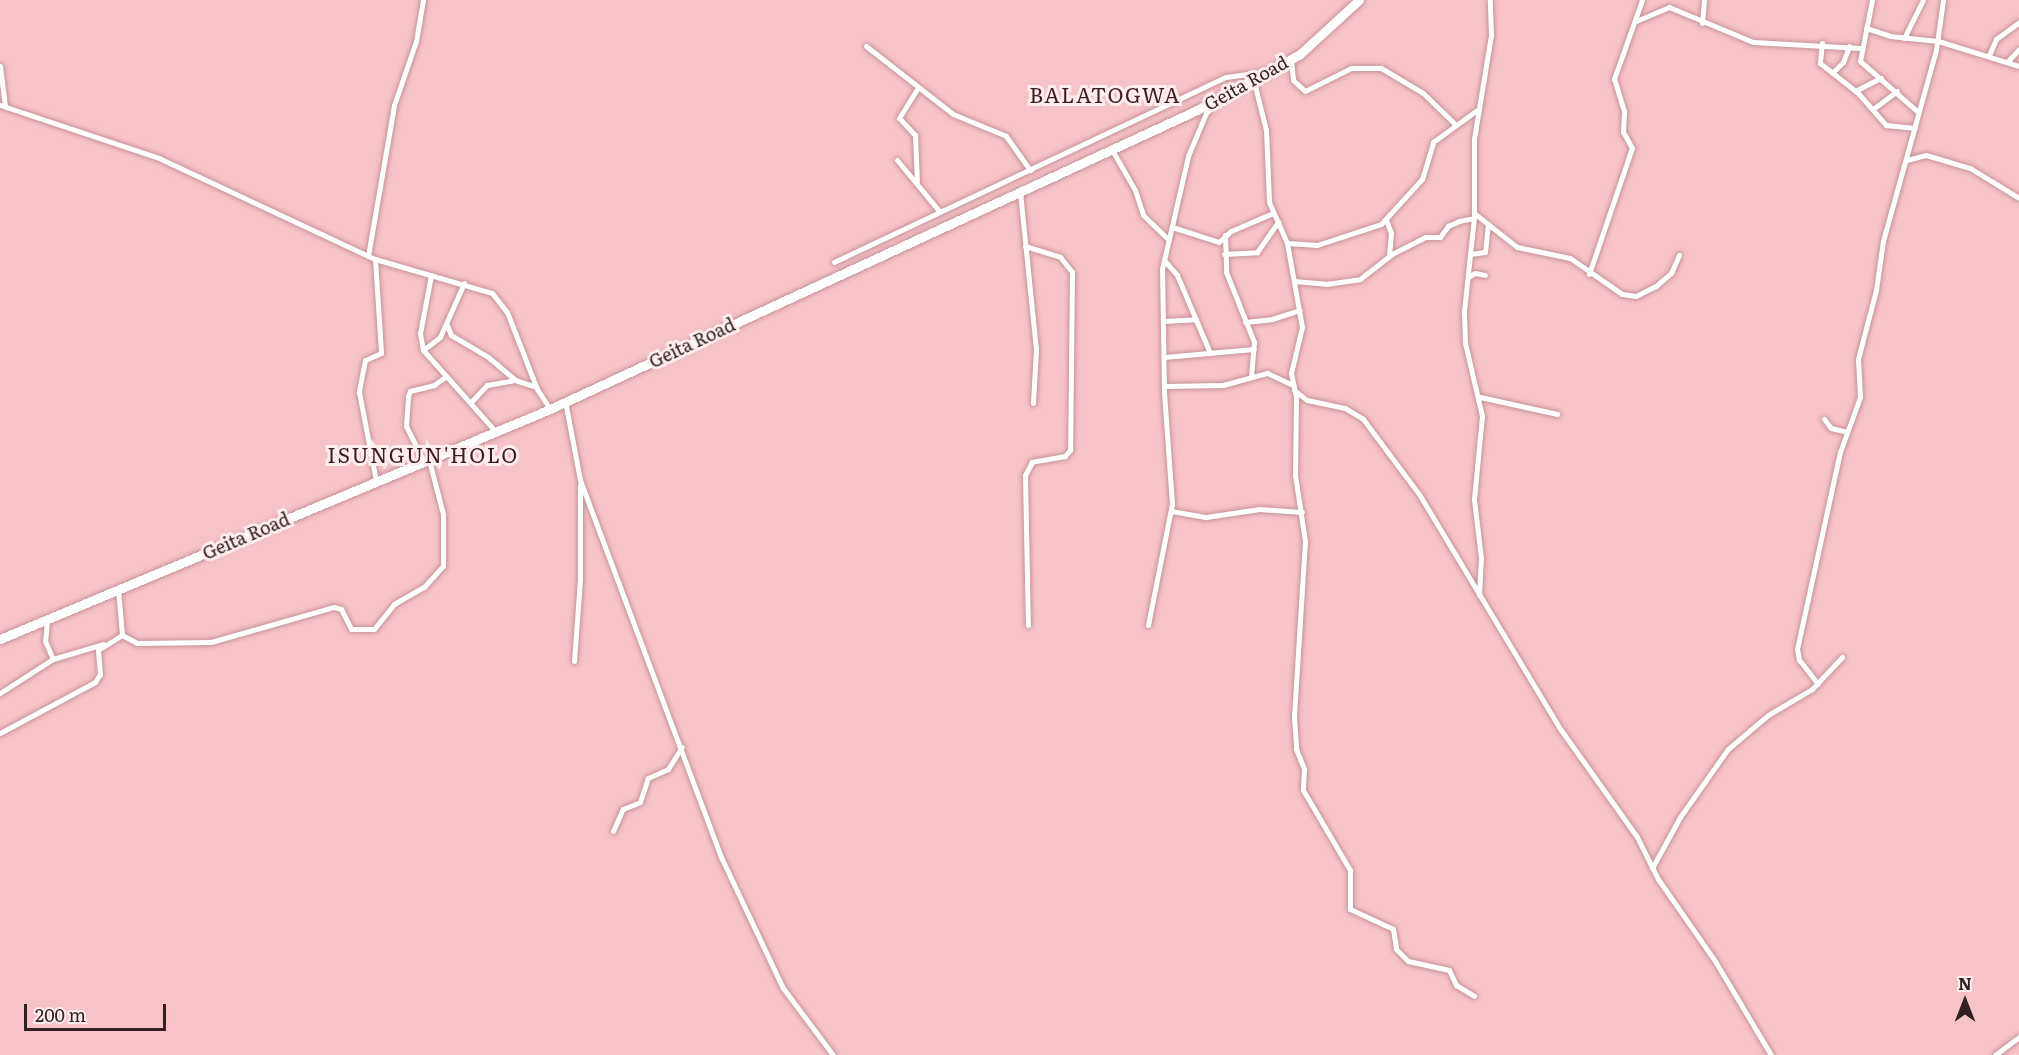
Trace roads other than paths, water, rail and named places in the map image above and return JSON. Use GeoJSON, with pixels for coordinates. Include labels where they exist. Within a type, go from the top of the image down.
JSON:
{"type":"FeatureCollection","features":[{"type":"Feature","properties":{"kind":"highway","name":"Geita Road"},"geometry":{"type":"LineString","coordinates":[[0,639],[550,409],[1112,150],[1274,71],[1291,60],[1359,0]]}},
{"type":"Feature","properties":{"kind":"street"},"geometry":{"type":"LineString","coordinates":[[368,256],[394,105],[416,41],[423,0]]}},
{"type":"Feature","properties":{"kind":"street"},"geometry":{"type":"LineString","coordinates":[[1479,595],[1481,558],[1474,499],[1482,416],[1480,397],[1465,343],[1474,216],[1473,157],[1477,110],[1491,35],[1490,0]]}},
{"type":"Feature","properties":{"kind":"street"},"geometry":{"type":"LineString","coordinates":[[1589,274],[1632,148],[1623,132],[1624,111],[1613,87],[1620,55],[1636,21],[1642,0]]}},
{"type":"Feature","properties":{"kind":"street"},"geometry":{"type":"LineString","coordinates":[[1702,23],[1704,0]]}},
{"type":"Feature","properties":{"kind":"street"},"geometry":{"type":"LineString","coordinates":[[1872,0],[1860,48],[1860,61],[1918,112]]}},
{"type":"Feature","properties":{"kind":"street"},"geometry":{"type":"LineString","coordinates":[[1904,38],[1923,0]]}},
{"type":"Feature","properties":{"kind":"street"},"geometry":{"type":"LineString","coordinates":[[1818,684],[1799,660],[1797,649],[1847,432],[1861,392],[1858,359],[1876,290],[1883,241],[1938,41],[1943,0]]}},
{"type":"Feature","properties":{"kind":"street"},"geometry":{"type":"LineString","coordinates":[[1636,21],[1664,7],[1702,23],[1768,45],[1822,43],[1860,48]]}},
{"type":"Feature","properties":{"kind":"street"},"geometry":{"type":"LineString","coordinates":[[1989,55],[1996,39],[2019,22]]}},
{"type":"Feature","properties":{"kind":"street"},"geometry":{"type":"LineString","coordinates":[[1866,28],[1904,38],[1938,41],[1966,52],[1989,55],[2019,66]]}},
{"type":"Feature","properties":{"kind":"street"},"geometry":{"type":"LineString","coordinates":[[1822,43],[1820,63],[1855,91],[1891,128],[1915,128]]}},
{"type":"Feature","properties":{"kind":"street"},"geometry":{"type":"LineString","coordinates":[[866,46],[953,114],[1006,136],[1030,170]]}},
{"type":"Feature","properties":{"kind":"street"},"geometry":{"type":"LineString","coordinates":[[1832,73],[1843,62],[1849,46]]}},
{"type":"Feature","properties":{"kind":"street"},"geometry":{"type":"LineString","coordinates":[[2008,61],[2019,49]]}},
{"type":"Feature","properties":{"kind":"street"},"geometry":{"type":"LineString","coordinates":[[1291,60],[1293,81],[1305,91],[1351,68],[1381,68],[1423,93],[1454,123]]}},
{"type":"Feature","properties":{"kind":"street"},"geometry":{"type":"LineString","coordinates":[[0,66],[2,105],[159,158],[375,259],[492,293],[503,304],[537,387],[550,409]]}},
{"type":"Feature","properties":{"kind":"street"},"geometry":{"type":"LineString","coordinates":[[834,261],[1226,77],[1274,71]]}},
{"type":"Feature","properties":{"kind":"street"},"geometry":{"type":"LineString","coordinates":[[1855,91],[1881,78]]}},
{"type":"Feature","properties":{"kind":"street"},"geometry":{"type":"LineString","coordinates":[[1254,82],[1266,130],[1266,186],[1273,213],[1287,243],[1300,310],[1302,335],[1291,366],[1294,388],[1294,461],[1305,541],[1294,727],[1304,769],[1303,790],[1350,870],[1350,909],[1393,929],[1396,949],[1408,961],[1449,970],[1456,985],[1473,996]]}},
{"type":"Feature","properties":{"kind":"street"},"geometry":{"type":"LineString","coordinates":[[917,184],[915,135],[899,118],[918,88]]}},
{"type":"Feature","properties":{"kind":"street"},"geometry":{"type":"LineString","coordinates":[[1873,109],[1897,92]]}},
{"type":"Feature","properties":{"kind":"street"},"geometry":{"type":"LineString","coordinates":[[1148,625],[1171,511],[1164,386],[1164,260],[1197,131],[1206,113],[1222,98]]}},
{"type":"Feature","properties":{"kind":"street"},"geometry":{"type":"LineString","coordinates":[[1287,243],[1306,246],[1335,241],[1386,220],[1422,178],[1433,142],[1454,123],[1477,110]]}},
{"type":"Feature","properties":{"kind":"street"},"geometry":{"type":"LineString","coordinates":[[1112,150],[1135,190],[1143,215],[1168,239]]}},
{"type":"Feature","properties":{"kind":"street"},"geometry":{"type":"LineString","coordinates":[[1907,160],[1933,156],[1970,168],[2019,198]]}},
{"type":"Feature","properties":{"kind":"street"},"geometry":{"type":"LineString","coordinates":[[897,160],[940,212]]}},
{"type":"Feature","properties":{"kind":"street"},"geometry":{"type":"LineString","coordinates":[[1020,191],[1018,201],[1036,349],[1033,404]]}},
{"type":"Feature","properties":{"kind":"street"},"geometry":{"type":"LineString","coordinates":[[1172,227],[1219,242],[1225,235],[1273,213]]}},
{"type":"Feature","properties":{"kind":"street"},"geometry":{"type":"LineString","coordinates":[[1474,216],[1517,247],[1561,255],[1622,294],[1636,296],[1656,286],[1671,273],[1679,255]]}},
{"type":"Feature","properties":{"kind":"street"},"geometry":{"type":"LineString","coordinates":[[1294,280],[1326,284],[1357,280],[1389,255],[1426,237],[1440,237],[1449,225],[1474,216]]}},
{"type":"Feature","properties":{"kind":"street"},"geometry":{"type":"LineString","coordinates":[[1386,220],[1390,231],[1389,255]]}},
{"type":"Feature","properties":{"kind":"street"},"geometry":{"type":"LineString","coordinates":[[1224,254],[1257,252],[1278,222]]}},
{"type":"Feature","properties":{"kind":"street"},"geometry":{"type":"LineString","coordinates":[[1470,254],[1484,253],[1488,225]]}},
{"type":"Feature","properties":{"kind":"street"},"geometry":{"type":"LineString","coordinates":[[1225,235],[1226,272],[1254,350],[1251,377]]}},
{"type":"Feature","properties":{"kind":"street"},"geometry":{"type":"LineString","coordinates":[[1025,246],[1060,257],[1072,272],[1070,450],[1065,456],[1032,462],[1025,475],[1028,625]]}},
{"type":"Feature","properties":{"kind":"street"},"geometry":{"type":"LineString","coordinates":[[375,259],[381,353],[365,360],[359,392],[376,481]]}},
{"type":"Feature","properties":{"kind":"street"},"geometry":{"type":"LineString","coordinates":[[1164,260],[1177,275],[1210,353]]}},
{"type":"Feature","properties":{"kind":"street"},"geometry":{"type":"LineString","coordinates":[[1468,277],[1474,273],[1485,275]]}},
{"type":"Feature","properties":{"kind":"street"},"geometry":{"type":"LineString","coordinates":[[431,275],[420,333],[423,350],[446,377],[472,401],[496,432]]}},
{"type":"Feature","properties":{"kind":"street"},"geometry":{"type":"LineString","coordinates":[[423,350],[433,345],[447,326],[464,283]]}},
{"type":"Feature","properties":{"kind":"street"},"geometry":{"type":"LineString","coordinates":[[1245,322],[1272,319],[1300,310]]}},
{"type":"Feature","properties":{"kind":"street"},"geometry":{"type":"LineString","coordinates":[[1163,321],[1196,319]]}},
{"type":"Feature","properties":{"kind":"street"},"geometry":{"type":"LineString","coordinates":[[447,326],[451,335],[488,357],[515,380],[537,387]]}},
{"type":"Feature","properties":{"kind":"street"},"geometry":{"type":"LineString","coordinates":[[1164,357],[1254,350]]}},
{"type":"Feature","properties":{"kind":"street"},"geometry":{"type":"LineString","coordinates":[[1164,386],[1223,385],[1267,373],[1294,388],[1307,400],[1345,408],[1363,419],[1425,504],[1561,730],[1637,837],[1652,868],[1715,961],[1771,1055]]}},
{"type":"Feature","properties":{"kind":"street"},"geometry":{"type":"LineString","coordinates":[[122,635],[138,643],[203,644],[334,607],[341,609],[347,626],[354,631],[378,627],[389,609],[404,595],[424,587],[443,566],[443,514],[427,461],[406,426],[410,391],[434,385],[446,377]]}},
{"type":"Feature","properties":{"kind":"street"},"geometry":{"type":"LineString","coordinates":[[472,401],[487,385],[515,380]]}},
{"type":"Feature","properties":{"kind":"street"},"geometry":{"type":"LineString","coordinates":[[1480,397],[1557,414]]}},
{"type":"Feature","properties":{"kind":"street"},"geometry":{"type":"LineString","coordinates":[[565,401],[580,480],[682,747],[721,857],[756,936],[783,988],[833,1055]]}},
{"type":"Feature","properties":{"kind":"street"},"geometry":{"type":"LineString","coordinates":[[1824,419],[1831,428],[1847,432]]}},
{"type":"Feature","properties":{"kind":"street"},"geometry":{"type":"LineString","coordinates":[[574,662],[580,580],[580,480]]}},
{"type":"Feature","properties":{"kind":"street"},"geometry":{"type":"LineString","coordinates":[[1171,511],[1206,517],[1259,509],[1302,512]]}},
{"type":"Feature","properties":{"kind":"street"},"geometry":{"type":"LineString","coordinates":[[118,589],[122,635]]}},
{"type":"Feature","properties":{"kind":"street"},"geometry":{"type":"LineString","coordinates":[[47,619],[45,641],[54,659]]}},
{"type":"Feature","properties":{"kind":"street"},"geometry":{"type":"LineString","coordinates":[[0,732],[95,682],[100,674],[96,653],[122,635]]}},
{"type":"Feature","properties":{"kind":"street"},"geometry":{"type":"LineString","coordinates":[[0,693],[54,659],[106,644]]}},
{"type":"Feature","properties":{"kind":"street"},"geometry":{"type":"LineString","coordinates":[[1652,868],[1680,817],[1728,749],[1768,715],[1818,684],[1842,657]]}},
{"type":"Feature","properties":{"kind":"street"},"geometry":{"type":"LineString","coordinates":[[614,831],[623,809],[640,802],[648,778],[668,769],[682,747]]}},
{"type":"Feature","properties":{"kind":"street"},"geometry":{"type":"LineString","coordinates":[[1995,1055],[2019,1036]]}},
{"type":"Feature","properties":{"kind":"district","name":"BALATOGWA"},"geometry":{"type":"Point","coordinates":[1105,94]}},
{"type":"Feature","properties":{"kind":"district","name":"ISUNGUN'HOLO"},"geometry":{"type":"Point","coordinates":[423,454]}}]}
